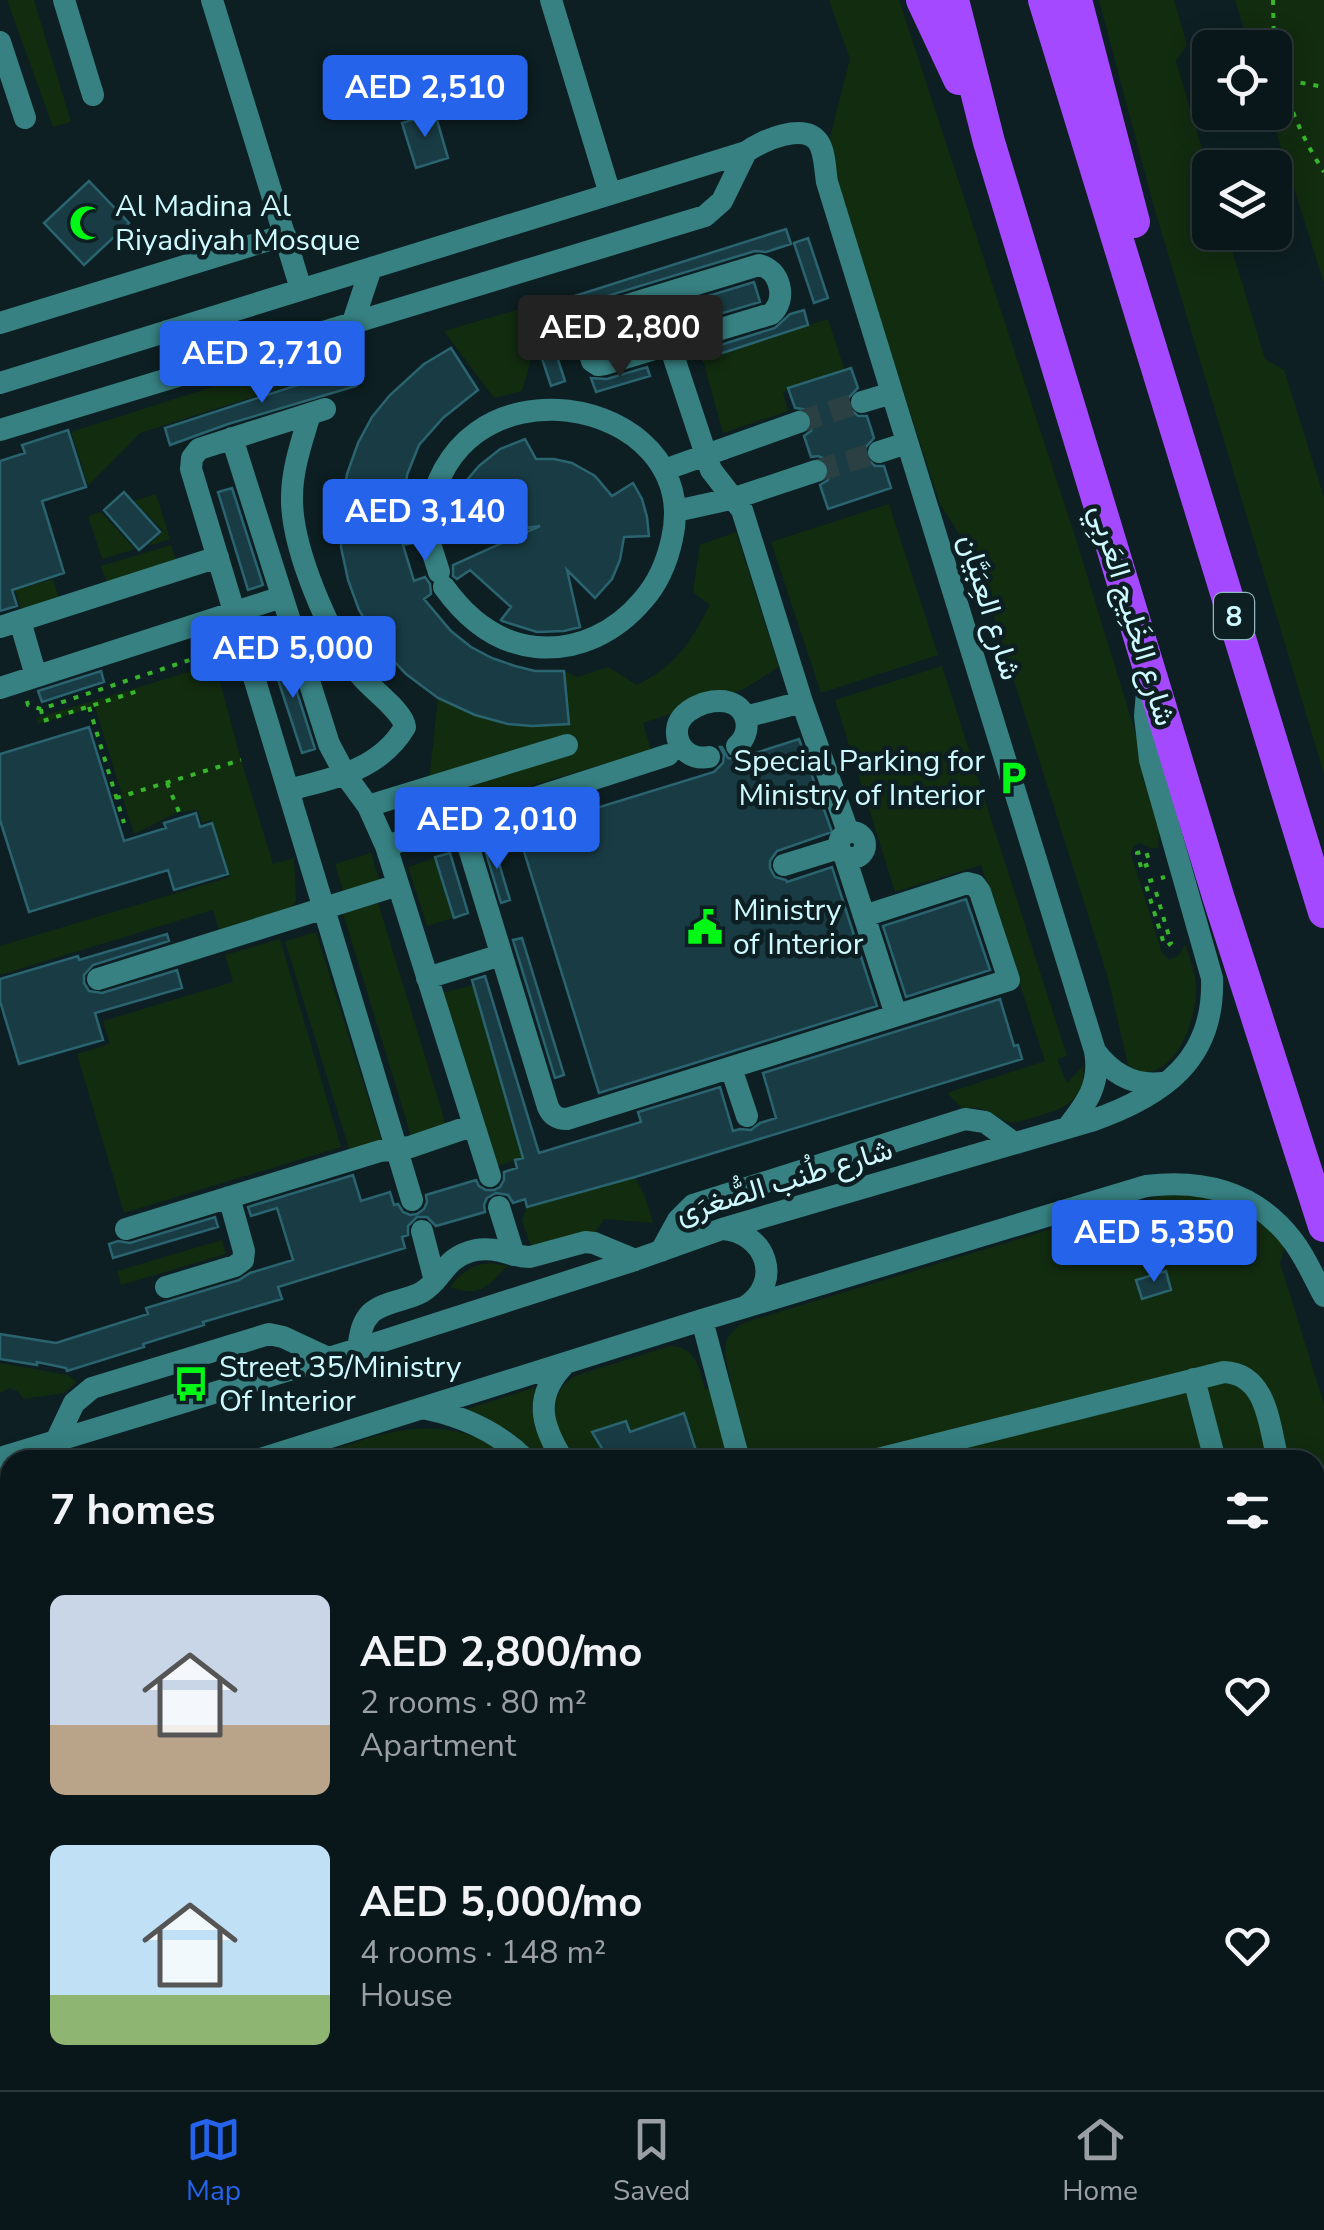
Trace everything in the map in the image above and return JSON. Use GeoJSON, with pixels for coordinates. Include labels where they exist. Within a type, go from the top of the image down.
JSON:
{"type":"FeatureCollection","features":[{"type":"Feature","properties":{"kind":"highway"},"geometry":{"type":"LineString","coordinates":[[922,0],[989,142]]}},
{"type":"Feature","properties":{"kind":"highway","name":"شارع الخَلِيج العَربِي"},"geometry":{"type":"LineString","coordinates":[[953,0],[989,142],[1224,914],[1324,1226]]}},
{"type":"Feature","properties":{"kind":"highway","name":"8"},"geometry":{"type":"LineString","coordinates":[[1044,0],[1324,912]]}},
{"type":"Feature","properties":{"kind":"highway"},"geometry":{"type":"LineString","coordinates":[[1076,0],[1136,235],[1143,320]]}},
{"type":"Feature","properties":{"kind":"street"},"geometry":{"type":"LineString","coordinates":[[64,0],[93,94]]}},
{"type":"Feature","properties":{"kind":"street"},"geometry":{"type":"LineString","coordinates":[[212,0],[301,290]]}},
{"type":"Feature","properties":{"kind":"street"},"geometry":{"type":"LineString","coordinates":[[551,0],[610,194]]}},
{"type":"Feature","properties":{"kind":"street"},"geometry":{"type":"LineString","coordinates":[[0,42],[25,118]]}},
{"type":"Feature","properties":{"kind":"street","name":"شارع العِبَيَّان"},"geometry":{"type":"LineString","coordinates":[[0,383],[746,152],[765,154],[800,148],[810,155],[827,182],[1095,1050],[1095,1087],[1084,1108],[1066,1128]]}},
{"type":"Feature","properties":{"kind":"street"},"geometry":{"type":"LineString","coordinates":[[0,430],[705,216],[722,201],[746,152]]}},
{"type":"Feature","properties":{"kind":"street"},"geometry":{"type":"LineString","coordinates":[[0,323],[284,235]]}},
{"type":"Feature","properties":{"kind":"street"},"geometry":{"type":"LineString","coordinates":[[759,265],[774,272],[781,298],[777,310],[670,346],[598,365],[590,358],[583,324],[591,316],[759,265]]}},
{"type":"Feature","properties":{"kind":"street"},"geometry":{"type":"LineString","coordinates":[[353,322],[371,268]]}},
{"type":"Feature","properties":{"kind":"street"},"geometry":{"type":"LineString","coordinates":[[167,331],[206,367]]}},
{"type":"Feature","properties":{"kind":"street"},"geometry":{"type":"LineString","coordinates":[[670,346],[715,478],[742,510],[896,1015]]}},
{"type":"Feature","properties":{"kind":"street"},"geometry":{"type":"LineString","coordinates":[[862,402],[892,393]]}},
{"type":"Feature","properties":{"kind":"street"},"geometry":{"type":"LineString","coordinates":[[534,410],[596,416],[634,436],[664,470],[676,511],[668,554],[648,594],[616,626],[576,645],[543,648],[511,642],[472,621],[441,579],[428,534],[434,489],[452,455],[480,429],[516,413],[534,410]]}},
{"type":"Feature","properties":{"kind":"street"},"geometry":{"type":"LineString","coordinates":[[288,790],[346,776],[378,756],[401,734],[405,724],[402,716],[359,674],[330,626],[296,529],[292,501],[297,462],[318,412],[200,449],[190,464],[288,790],[397,1149],[412,1200]]}},
{"type":"Feature","properties":{"kind":"street"},"geometry":{"type":"LineString","coordinates":[[664,470],[800,422]]}},
{"type":"Feature","properties":{"kind":"street"},"geometry":{"type":"LineString","coordinates":[[232,438],[329,744],[368,806],[386,846],[490,1176]]}},
{"type":"Feature","properties":{"kind":"street"},"geometry":{"type":"LineString","coordinates":[[879,452],[908,443]]}},
{"type":"Feature","properties":{"kind":"street"},"geometry":{"type":"LineString","coordinates":[[676,511],[734,498],[816,472]]}},
{"type":"Feature","properties":{"kind":"street"},"geometry":{"type":"LineString","coordinates":[[36,676],[10,624],[218,558]]}},
{"type":"Feature","properties":{"kind":"street"},"geometry":{"type":"LineString","coordinates":[[0,688],[235,613],[308,570]]}},
{"type":"Feature","properties":{"kind":"street"},"geometry":{"type":"LineString","coordinates":[[295,638],[330,626]]}},
{"type":"Feature","properties":{"kind":"street","name":"شارع طُنب الصُّغرَى"},"geometry":{"type":"LineString","coordinates":[[26,1450],[358,1349],[722,1229],[1066,1128],[1124,1108],[1170,1081],[1190,1060],[1204,1035],[1212,978],[1150,760],[1144,716],[1150,672]]}},
{"type":"Feature","properties":{"kind":"street"},"geometry":{"type":"LineString","coordinates":[[709,757],[694,757],[680,746],[677,729],[691,709],[716,701],[734,704],[745,717],[746,734],[736,746]]}},
{"type":"Feature","properties":{"kind":"street"},"geometry":{"type":"LineString","coordinates":[[745,717],[802,702]]}},
{"type":"Feature","properties":{"kind":"street"},"geometry":{"type":"LineString","coordinates":[[368,806],[567,745]]}},
{"type":"Feature","properties":{"kind":"street"},"geometry":{"type":"LineString","coordinates":[[386,846],[668,754]]}},
{"type":"Feature","properties":{"kind":"street"},"geometry":{"type":"LineString","coordinates":[[461,822],[548,1107],[555,1117],[567,1119],[1008,980],[980,892],[971,883],[864,916]]}},
{"type":"Feature","properties":{"kind":"street"},"geometry":{"type":"LineString","coordinates":[[784,865],[844,846]]}},
{"type":"Feature","properties":{"kind":"street"},"geometry":{"type":"LineString","coordinates":[[98,980],[398,885]]}},
{"type":"Feature","properties":{"kind":"street"},"geometry":{"type":"LineString","coordinates":[[427,978],[501,955]]}},
{"type":"Feature","properties":{"kind":"street"},"geometry":{"type":"LineString","coordinates":[[1095,1050],[1115,1072],[1128,1079],[1142,1083],[1170,1081]]}},
{"type":"Feature","properties":{"kind":"street"},"geometry":{"type":"LineString","coordinates":[[731,1068],[748,1116]]}},
{"type":"Feature","properties":{"kind":"street"},"geometry":{"type":"LineString","coordinates":[[661,1251],[678,1220],[693,1205],[965,1119],[985,1122],[1014,1143]]}},
{"type":"Feature","properties":{"kind":"street"},"geometry":{"type":"LineString","coordinates":[[126,1229],[474,1125]]}},
{"type":"Feature","properties":{"kind":"street"},"geometry":{"type":"LineString","coordinates":[[289,1450],[1146,1186],[1173,1182],[1201,1185],[1253,1204],[1294,1242],[1324,1296]]}},
{"type":"Feature","properties":{"kind":"street"},"geometry":{"type":"LineString","coordinates":[[166,1288],[236,1266],[243,1260],[229,1197]]}},
{"type":"Feature","properties":{"kind":"street"},"geometry":{"type":"LineString","coordinates":[[499,1208],[514,1255]]}},
{"type":"Feature","properties":{"kind":"street"},"geometry":{"type":"LineString","coordinates":[[722,1229],[754,1240],[765,1260],[765,1284],[760,1294],[742,1309]]}},
{"type":"Feature","properties":{"kind":"street"},"geometry":{"type":"LineString","coordinates":[[422,1231],[434,1281]]}},
{"type":"Feature","properties":{"kind":"street"},"geometry":{"type":"LineString","coordinates":[[358,1349],[362,1328],[372,1313],[422,1292],[451,1262],[474,1251],[530,1256],[594,1242],[635,1260]]}},
{"type":"Feature","properties":{"kind":"street"},"geometry":{"type":"LineString","coordinates":[[702,1320],[736,1450]]}},
{"type":"Feature","properties":{"kind":"street"},"geometry":{"type":"LineString","coordinates":[[56,1441],[78,1397],[92,1388],[269,1334],[328,1358]]}},
{"type":"Feature","properties":{"kind":"street"},"geometry":{"type":"LineString","coordinates":[[557,1450],[546,1428],[544,1402],[550,1381],[565,1364]]}},
{"type":"Feature","properties":{"kind":"street"},"geometry":{"type":"LineString","coordinates":[[914,1450],[1224,1372],[1240,1374],[1253,1384],[1262,1398],[1275,1450]]}},
{"type":"Feature","properties":{"kind":"street"},"geometry":{"type":"LineString","coordinates":[[1194,1379],[1213,1450]]}},
{"type":"Feature","properties":{"kind":"street"},"geometry":{"type":"LineString","coordinates":[[423,1408],[479,1426],[515,1450]]}},
{"type":"Feature","properties":{"kind":"path"},"geometry":{"type":"LineString","coordinates":[[1273,0],[1274,30]]}},
{"type":"Feature","properties":{"kind":"path"},"geometry":{"type":"LineString","coordinates":[[1292,81],[1324,87]]}},
{"type":"Feature","properties":{"kind":"path"},"geometry":{"type":"LineString","coordinates":[[1292,112],[1324,172]]}},
{"type":"Feature","properties":{"kind":"path"},"geometry":{"type":"LineString","coordinates":[[41,709],[43,721],[138,692]]}},
{"type":"Feature","properties":{"kind":"path"},"geometry":{"type":"LineString","coordinates":[[89,707],[124,823]]}},
{"type":"Feature","properties":{"kind":"path"},"geometry":{"type":"LineString","coordinates":[[116,798],[241,760]]}},
{"type":"Feature","properties":{"kind":"path"},"geometry":{"type":"LineString","coordinates":[[168,783],[178,812]]}},
{"type":"Feature","properties":{"kind":"path"},"geometry":{"type":"LineString","coordinates":[[1156,892],[1171,940],[1167,946],[1146,882],[1170,876]]}},
{"type":"Feature","properties":{"kind":"green space"},"geometry":{"type":"Polygon","coordinates":[[[7,0],[34,0],[71,122],[53,127],[7,0]]]}},
{"type":"Feature","properties":{"kind":"green space"},"geometry":{"type":"Polygon","coordinates":[[[829,0],[899,0],[1074,533],[1160,813],[1158,848],[1140,843],[1131,854],[1162,953],[1168,959],[1175,957],[1185,944],[1196,992],[1190,1025],[1180,1047],[1165,1065],[1155,1070],[1140,1074],[1128,1065],[1108,978],[976,560],[940,504],[826,153],[850,59],[829,0]]]}},
{"type":"Feature","properties":{"kind":"green space"},"geometry":{"type":"Polygon","coordinates":[[[1099,0],[1174,0],[1187,45],[1176,61],[1192,115],[1192,130],[1196,130],[1202,150],[1192,150],[1192,250],[1232,250],[1265,359],[1284,370],[1324,497],[1324,774],[1154,207],[1099,0]]]}},
{"type":"Feature","properties":{"kind":"green space"},"geometry":{"type":"Polygon","coordinates":[[[1235,0],[1324,0],[1324,283],[1292,182],[1292,150],[1282,150],[1275,130],[1292,130],[1292,30],[1245,30],[1235,0]]]}},
{"type":"Feature","properties":{"kind":"green space"},"geometry":{"type":"Polygon","coordinates":[[[520,309],[533,353],[522,391],[494,398],[444,331],[520,309]]]}},
{"type":"Feature","properties":{"kind":"green space"},"geometry":{"type":"Polygon","coordinates":[[[828,319],[845,371],[783,392],[788,411],[723,433],[703,360],[828,319]]]}},
{"type":"Feature","properties":{"kind":"green space"},"geometry":{"type":"Polygon","coordinates":[[[344,345],[350,366],[140,433],[88,486],[71,432],[344,345]]]}},
{"type":"Feature","properties":{"kind":"green space"},"geometry":{"type":"Polygon","coordinates":[[[156,494],[170,539],[148,546],[163,531],[134,501],[156,494]]]}},
{"type":"Feature","properties":{"kind":"green space"},"geometry":{"type":"Polygon","coordinates":[[[889,504],[938,655],[821,693],[771,542],[889,504]]]}},
{"type":"Feature","properties":{"kind":"green space"},"geometry":{"type":"Polygon","coordinates":[[[101,512],[135,549],[102,559],[88,516],[101,512]]]}},
{"type":"Feature","properties":{"kind":"green space"},"geometry":{"type":"Polygon","coordinates":[[[736,532],[779,667],[744,689],[643,723],[651,750],[425,817],[438,698],[501,721],[569,724],[564,671],[578,677],[608,667],[637,685],[673,661],[710,605],[693,592],[700,545],[736,532]]]}},
{"type":"Feature","properties":{"kind":"green space"},"geometry":{"type":"Polygon","coordinates":[[[171,545],[177,564],[108,586],[101,566],[171,545]]]}},
{"type":"Feature","properties":{"kind":"green space"},"geometry":{"type":"Polygon","coordinates":[[[53,579],[59,599],[21,610],[15,590],[53,579]]]}},
{"type":"Feature","properties":{"kind":"green space"},"geometry":{"type":"Polygon","coordinates":[[[215,664],[273,864],[294,858],[296,901],[285,917],[221,936],[213,910],[0,975],[0,946],[230,877],[212,820],[202,823],[198,810],[178,812],[134,834],[95,707],[38,724],[36,718],[215,664]]]}},
{"type":"Feature","properties":{"kind":"green space"},"geometry":{"type":"Polygon","coordinates":[[[942,666],[1067,1056],[1057,1059],[1067,1083],[1083,1066],[1081,1088],[1070,1102],[1017,1122],[1008,1122],[982,1109],[962,1108],[947,1093],[1045,1061],[981,865],[895,892],[835,700],[942,666]]]}},
{"type":"Feature","properties":{"kind":"green space"},"geometry":{"type":"Polygon","coordinates":[[[371,853],[380,883],[344,894],[335,864],[371,853]]]}},
{"type":"Feature","properties":{"kind":"green space"},"geometry":{"type":"Polygon","coordinates":[[[435,858],[453,918],[427,926],[408,867],[435,858]]]}},
{"type":"Feature","properties":{"kind":"green space"},"geometry":{"type":"Polygon","coordinates":[[[378,903],[447,1128],[412,1139],[343,913],[378,903]]]}},
{"type":"Feature","properties":{"kind":"green space"},"geometry":{"type":"Polygon","coordinates":[[[316,932],[382,1142],[350,1152],[285,941],[316,932]]]}},
{"type":"Feature","properties":{"kind":"green space"},"geometry":{"type":"Polygon","coordinates":[[[280,939],[341,1147],[124,1213],[77,1054],[110,1044],[103,1021],[233,982],[225,955],[280,939]]]}},
{"type":"Feature","properties":{"kind":"green space"},"geometry":{"type":"Polygon","coordinates":[[[474,985],[523,1158],[493,1167],[442,993],[474,985]]]}},
{"type":"Feature","properties":{"kind":"green space"},"geometry":{"type":"Polygon","coordinates":[[[635,1177],[653,1223],[604,1219],[594,1234],[531,1246],[522,1221],[527,1207],[635,1177]]]}},
{"type":"Feature","properties":{"kind":"green space"},"geometry":{"type":"Polygon","coordinates":[[[1208,1194],[1252,1212],[1285,1246],[1280,1263],[1324,1404],[1324,1450],[334,1450],[409,1430],[453,1431],[476,1437],[461,1411],[536,1387],[532,1409],[553,1411],[560,1391],[575,1376],[670,1346],[691,1354],[705,1389],[731,1383],[725,1348],[730,1334],[746,1322],[1160,1196],[1208,1194]]]}},
{"type":"Feature","properties":{"kind":"green space"},"geometry":{"type":"Polygon","coordinates":[[[222,1240],[226,1254],[121,1285],[117,1271],[222,1240]]]}},
{"type":"Feature","properties":{"kind":"green space"},"geometry":{"type":"Polygon","coordinates":[[[490,1263],[507,1266],[482,1288],[468,1291],[450,1287],[467,1270],[490,1263]]]}},
{"type":"Feature","properties":{"kind":"green space"},"geometry":{"type":"Polygon","coordinates":[[[0,1363],[68,1375],[77,1382],[64,1393],[23,1399],[10,1388],[0,1393],[0,1363]]]}},
{"type":"Feature","properties":{"kind":"building"},"geometry":{"type":"Polygon","coordinates":[[[435,113],[448,158],[416,168],[402,123],[435,113]]]}},
{"type":"Feature","properties":{"kind":"building","name":"Al Madina Al Riyadiyah Mosque"},"geometry":{"type":"Polygon","coordinates":[[[89,181],[129,223],[84,265],[44,223],[89,181]]]}},
{"type":"Feature","properties":{"kind":"building"},"geometry":{"type":"Polygon","coordinates":[[[786,229],[791,244],[766,252],[755,251],[584,303],[573,313],[548,321],[543,306],[786,229]]]}},
{"type":"Feature","properties":{"kind":"building"},"geometry":{"type":"Polygon","coordinates":[[[808,238],[828,298],[814,303],[794,243],[808,238]]]}},
{"type":"Feature","properties":{"kind":"building"},"geometry":{"type":"Polygon","coordinates":[[[754,282],[760,302],[612,346],[606,327],[754,282]]]}},
{"type":"Feature","properties":{"kind":"building"},"geometry":{"type":"Polygon","coordinates":[[[804,310],[808,325],[704,359],[701,351],[775,328],[790,314],[804,310]]]}},
{"type":"Feature","properties":{"kind":"building"},"geometry":{"type":"Polygon","coordinates":[[[545,320],[565,381],[551,386],[531,325],[545,320]]]}},
{"type":"Feature","properties":{"kind":"building"},"geometry":{"type":"Polygon","coordinates":[[[451,348],[478,390],[443,418],[419,445],[407,475],[402,527],[413,527],[416,535],[414,543],[403,545],[414,581],[425,577],[431,594],[424,599],[451,631],[471,647],[515,666],[564,671],[569,724],[508,724],[475,715],[438,698],[406,674],[380,646],[359,610],[348,580],[341,547],[341,508],[358,443],[390,395],[424,364],[451,348]]]}},
{"type":"Feature","properties":{"kind":"building"},"geometry":{"type":"Polygon","coordinates":[[[647,367],[650,376],[596,392],[591,378],[607,379],[647,367]]]}},
{"type":"Feature","properties":{"kind":"building"},"geometry":{"type":"Polygon","coordinates":[[[350,368],[356,386],[170,445],[165,428],[350,368]]]}},
{"type":"Feature","properties":{"kind":"building"},"geometry":{"type":"Polygon","coordinates":[[[851,368],[858,388],[848,398],[848,407],[858,416],[867,416],[874,438],[865,448],[865,457],[875,466],[884,466],[891,488],[828,509],[820,485],[828,480],[830,467],[825,459],[811,457],[804,436],[811,431],[813,418],[808,410],[795,408],[788,388],[851,368]]]}},
{"type":"Feature","properties":{"kind":"building"},"geometry":{"type":"Polygon","coordinates":[[[68,430],[86,487],[42,501],[64,573],[12,590],[17,606],[0,611],[0,461],[25,453],[22,445],[68,430]]]}},
{"type":"Feature","properties":{"kind":"building"},"geometry":{"type":"Polygon","coordinates":[[[525,439],[536,459],[572,463],[595,476],[612,496],[633,483],[647,517],[649,536],[624,537],[612,579],[595,598],[567,570],[580,627],[564,631],[537,632],[502,621],[511,607],[470,570],[457,579],[453,576],[453,565],[540,526],[444,539],[441,533],[444,526],[458,526],[485,508],[458,496],[479,466],[500,449],[525,439]]]}},
{"type":"Feature","properties":{"kind":"building"},"geometry":{"type":"Polygon","coordinates":[[[232,488],[263,585],[248,590],[218,492],[232,488]]]}},
{"type":"Feature","properties":{"kind":"building"},"geometry":{"type":"Polygon","coordinates":[[[124,492],[160,532],[139,550],[104,510],[124,492]]]}},
{"type":"Feature","properties":{"kind":"building"},"geometry":{"type":"Polygon","coordinates":[[[284,651],[315,749],[302,753],[270,655],[284,651]]]}},
{"type":"Feature","properties":{"kind":"building"},"geometry":{"type":"Polygon","coordinates":[[[101,671],[104,682],[42,702],[38,691],[101,671]]]}},
{"type":"Feature","properties":{"kind":"building"},"geometry":{"type":"Polygon","coordinates":[[[89,727],[124,841],[166,828],[164,823],[196,813],[200,827],[212,823],[228,874],[174,890],[168,870],[29,912],[0,820],[0,754],[89,727]]]}},
{"type":"Feature","properties":{"kind":"building","name":"Ministry of Interior"},"geometry":{"type":"Polygon","coordinates":[[[799,739],[832,832],[777,851],[770,868],[775,877],[787,882],[832,867],[877,1006],[599,1093],[518,832],[714,772],[723,763],[720,747],[728,758],[741,760],[799,739]]]}},
{"type":"Feature","properties":{"kind":"building"},"geometry":{"type":"Polygon","coordinates":[[[492,840],[510,900],[501,903],[483,843],[492,840]]]}},
{"type":"Feature","properties":{"kind":"building"},"geometry":{"type":"Polygon","coordinates":[[[450,853],[468,913],[454,918],[435,857],[450,853]]]}},
{"type":"Feature","properties":{"kind":"building"},"geometry":{"type":"Polygon","coordinates":[[[966,899],[990,970],[906,997],[883,926],[966,899]]]}},
{"type":"Feature","properties":{"kind":"building"},"geometry":{"type":"Polygon","coordinates":[[[167,934],[169,941],[93,965],[84,975],[84,983],[89,991],[102,993],[177,970],[182,988],[95,1013],[103,1040],[19,1064],[0,1001],[0,979],[167,934]]]}},
{"type":"Feature","properties":{"kind":"building"},"geometry":{"type":"Polygon","coordinates":[[[522,938],[564,1075],[555,1078],[513,940],[522,938]]]}},
{"type":"Feature","properties":{"kind":"building"},"geometry":{"type":"Polygon","coordinates":[[[485,976],[539,1153],[641,1122],[638,1112],[720,1087],[733,1131],[751,1130],[776,1118],[763,1073],[1000,999],[1014,1046],[1018,1045],[1022,1059],[527,1207],[525,1199],[513,1203],[508,1195],[496,1193],[487,1198],[485,1212],[436,1226],[427,1217],[417,1217],[408,1226],[408,1235],[402,1237],[405,1248],[278,1287],[282,1299],[203,1322],[204,1325],[143,1344],[144,1347],[67,1371],[37,1362],[0,1359],[0,1334],[56,1343],[148,1314],[146,1308],[293,1260],[277,1208],[251,1216],[248,1207],[353,1175],[361,1201],[390,1192],[394,1205],[410,1215],[424,1209],[426,1195],[476,1180],[486,1190],[500,1187],[504,1172],[517,1168],[515,1160],[523,1158],[472,980],[485,976]]]}},
{"type":"Feature","properties":{"kind":"building"},"geometry":{"type":"Polygon","coordinates":[[[215,1217],[218,1227],[113,1258],[109,1244],[130,1243],[215,1217]]]}},
{"type":"Feature","properties":{"kind":"building"},"geometry":{"type":"Polygon","coordinates":[[[1166,1271],[1171,1290],[1142,1299],[1136,1280],[1166,1271]]]}},
{"type":"Feature","properties":{"kind":"building"},"geometry":{"type":"Polygon","coordinates":[[[684,1413],[696,1450],[603,1450],[592,1432],[626,1421],[630,1432],[684,1413]]]}},
{"type":"Feature","properties":{"kind":"tunnel"},"geometry":{"type":"LineString","coordinates":[[799,422],[862,402]]}},
{"type":"Feature","properties":{"kind":"tunnel"},"geometry":{"type":"LineString","coordinates":[[816,471],[879,452]]}},
{"type":"Feature","properties":{"kind":"place","name":"Al Madina Al Riyadiyah Mosque"},"geometry":{"type":"Point","coordinates":[87,223]}},
{"type":"Feature","properties":{"kind":"place","name":"Special Parking for Ministry of Interior"},"geometry":{"type":"Point","coordinates":[1013,778]}},
{"type":"Feature","properties":{"kind":"place","name":"Ministry of Interior"},"geometry":{"type":"Point","coordinates":[705,927]}},
{"type":"Feature","properties":{"kind":"place","name":"Street 35/Ministry Of Interior"},"geometry":{"type":"Point","coordinates":[191,1384]}}]}
